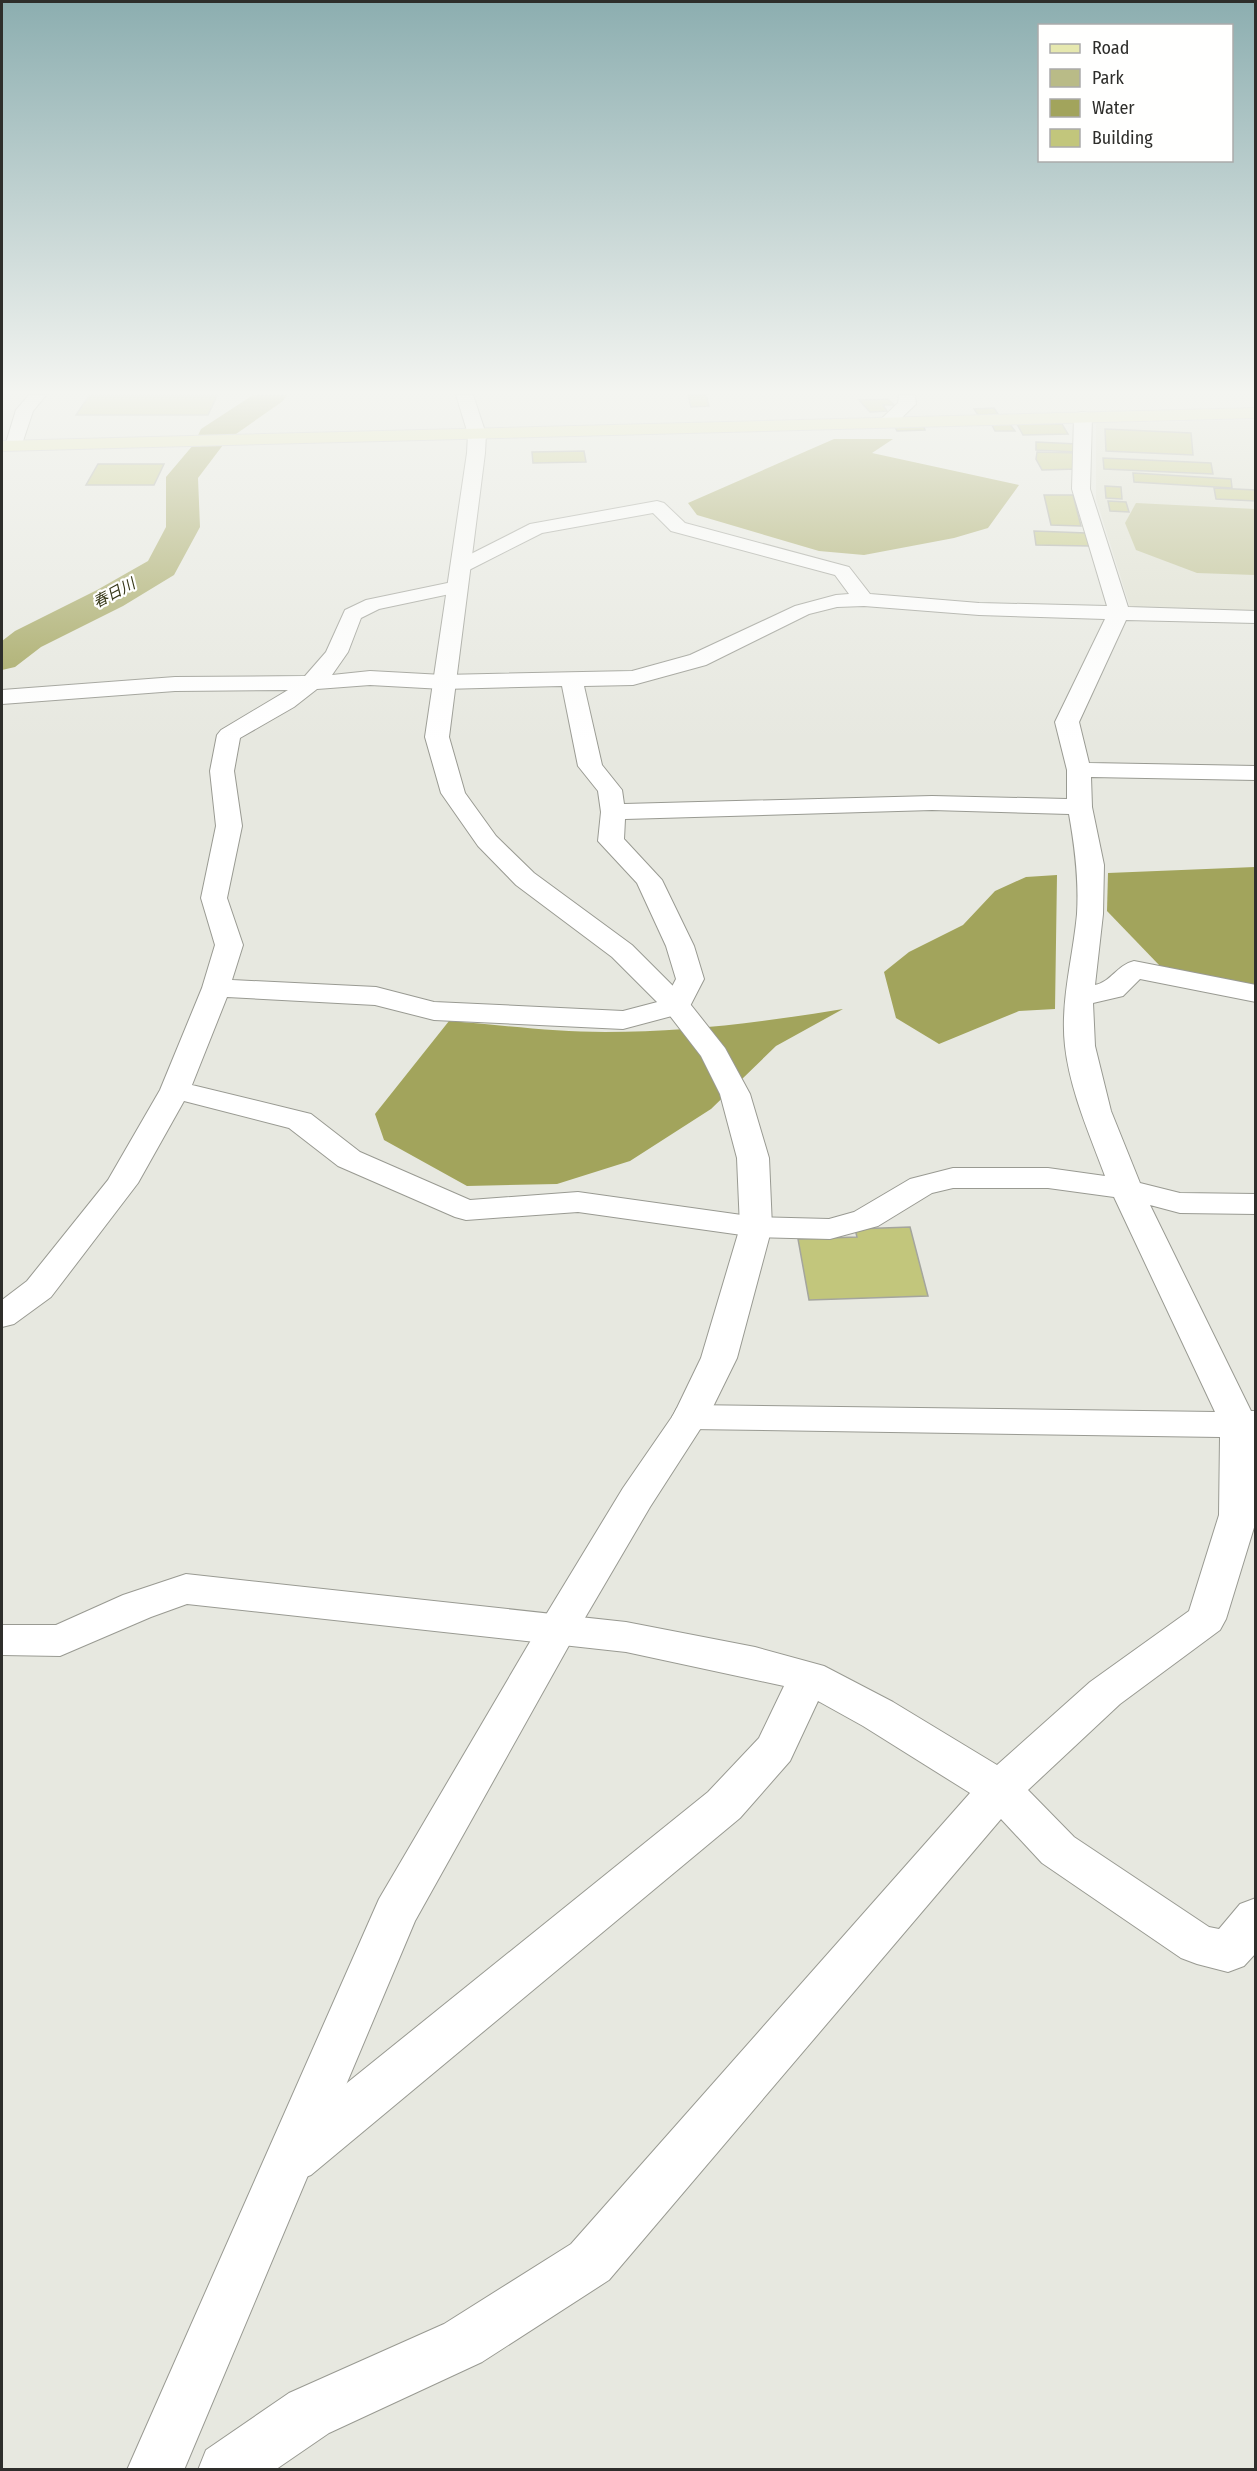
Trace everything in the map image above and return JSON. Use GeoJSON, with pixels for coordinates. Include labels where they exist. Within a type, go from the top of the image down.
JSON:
{"type":"FeatureCollection","features":[{"type":"Feature","properties":{"kind":"street"},"geometry":{"type":"LineString","coordinates":[[155,2469],[395,1913],[558,1629],[636,1498],[690,1417],[719,1358],[756,1227],[753,1158],[735,1094],[715,1054],[677,1006],[622,951],[525,879],[487,841],[453,793],[437,737],[468,510]]}},
{"type":"Feature","properties":{"kind":"street"},"geometry":{"type":"LineString","coordinates":[[2,1316],[39,1289],[122,1183],[175,1090],[216,988],[229,945],[214,897],[229,826],[222,771],[229,735],[294,698],[312,683],[335,656],[352,614],[373,604],[460,577],[537,528],[638,510]]}},
{"type":"Feature","properties":{"kind":"street"},"geometry":{"type":"LineString","coordinates":[[660,510],[678,527],[842,570],[864,600]]}},
{"type":"Feature","properties":{"kind":"street"},"geometry":{"type":"LineString","coordinates":[[226,2469],[309,2413],[463,2343],[590,2262],[1000,1789],[1105,1693],[1206,1619],[1238,1515],[1247,1424],[1126,1189],[1096,1111],[1080,1046],[1078,998],[1090,914],[1091,865],[1080,807],[1079,770],[1067,722],[1119,612],[1088,510]]}},
{"type":"Feature","properties":{"kind":"street"},"geometry":{"type":"LineString","coordinates":[[5,697],[175,684],[312,683],[370,678],[443,682],[633,678],[698,660],[801,610],[836,601],[864,600],[979,609],[1256,617]]}},
{"type":"Feature","properties":{"kind":"street"},"geometry":{"type":"LineString","coordinates":[[216,988],[376,996],[434,1011],[623,1020],[677,1006],[690,979],[680,946],[649,880],[611,841],[613,812],[610,790],[590,766],[572,681]]}},
{"type":"Feature","properties":{"kind":"street"},"geometry":{"type":"LineString","coordinates":[[1079,770],[1256,773]]}},
{"type":"Feature","properties":{"kind":"street"},"geometry":{"type":"LineString","coordinates":[[613,812],[932,803],[1080,807]]}},
{"type":"Feature","properties":{"kind":"street"},"geometry":{"type":"LineString","coordinates":[[1078,998],[1113,990],[1134,969],[1256,994]]}},
{"type":"Feature","properties":{"kind":"street"},"geometry":{"type":"LineString","coordinates":[[175,1090],[300,1121],[349,1159],[466,1210],[578,1202],[756,1227],[830,1229],[866,1219],[921,1186],[953,1178],[1048,1178],[1126,1189],[1180,1203],[1256,1204]]}},
{"type":"Feature","properties":{"kind":"street"},"geometry":{"type":"LineString","coordinates":[[690,1417],[1247,1424]]}},
{"type":"Feature","properties":{"kind":"street"},"geometry":{"type":"LineString","coordinates":[[2,1640],[60,1641],[137,1606],[186,1589],[626,1637],[755,1663],[809,1677],[878,1714],[1000,1789],[1058,1850],[1197,1944],[1228,1952],[1256,1918]]}},
{"type":"Feature","properties":{"kind":"street"},"geometry":{"type":"LineString","coordinates":[[288,2162],[724,1805],[775,1749],[809,1677]]}},
{"type":"Feature","properties":{"kind":"shaded area"},"geometry":{"type":"Polygon","coordinates":[[[1100,510],[1255,510],[1255,614],[1130,607],[1100,510]]]}},
{"type":"Feature","properties":{"kind":"green space"},"geometry":{"type":"Polygon","coordinates":[[[1132,510],[1255,510],[1255,575],[1197,573],[1136,550],[1125,523],[1132,510]]]}},
{"type":"Feature","properties":{"kind":"water"},"geometry":{"type":"Polygon","coordinates":[[[693,510],[1001,510],[988,528],[954,538],[864,555],[819,551],[697,515],[693,510]]]}},
{"type":"Feature","properties":{"kind":"water"},"geometry":{"type":"Polygon","coordinates":[[[1255,867],[1255,985],[1160,966],[1107,911],[1108,873],[1255,867]]]}},
{"type":"Feature","properties":{"kind":"water"},"geometry":{"type":"Polygon","coordinates":[[[1057,875],[1055,1009],[1019,1011],[939,1044],[896,1018],[884,972],[909,952],[963,925],[995,891],[1026,877],[1057,875]]]}},
{"type":"Feature","properties":{"kind":"water"},"geometry":{"type":"Polygon","coordinates":[[[843,1009],[776,1046],[711,1109],[630,1161],[557,1184],[467,1186],[384,1140],[375,1114],[449,1021],[566,1031],[635,1032],[725,1025],[843,1009]]]}},
{"type":"Feature","properties":{"kind":"building"},"geometry":{"type":"Polygon","coordinates":[[[1048,510],[1077,510],[1081,526],[1051,525],[1048,510]]]}},
{"type":"Feature","properties":{"kind":"building"},"geometry":{"type":"Polygon","coordinates":[[[1034,531],[1086,533],[1089,546],[1036,545],[1034,531]]]}},
{"type":"Feature","properties":{"kind":"building"},"geometry":{"type":"Polygon","coordinates":[[[910,1227],[928,1296],[809,1300],[798,1239],[857,1237],[855,1229],[910,1227]]]}},
{"type":"Feature","properties":{"kind":"waterway","name":"春日川"},"geometry":{"type":"LineString","coordinates":[[2,659],[28,639],[110,598],[162,568],[183,527],[183,510]]}}]}
